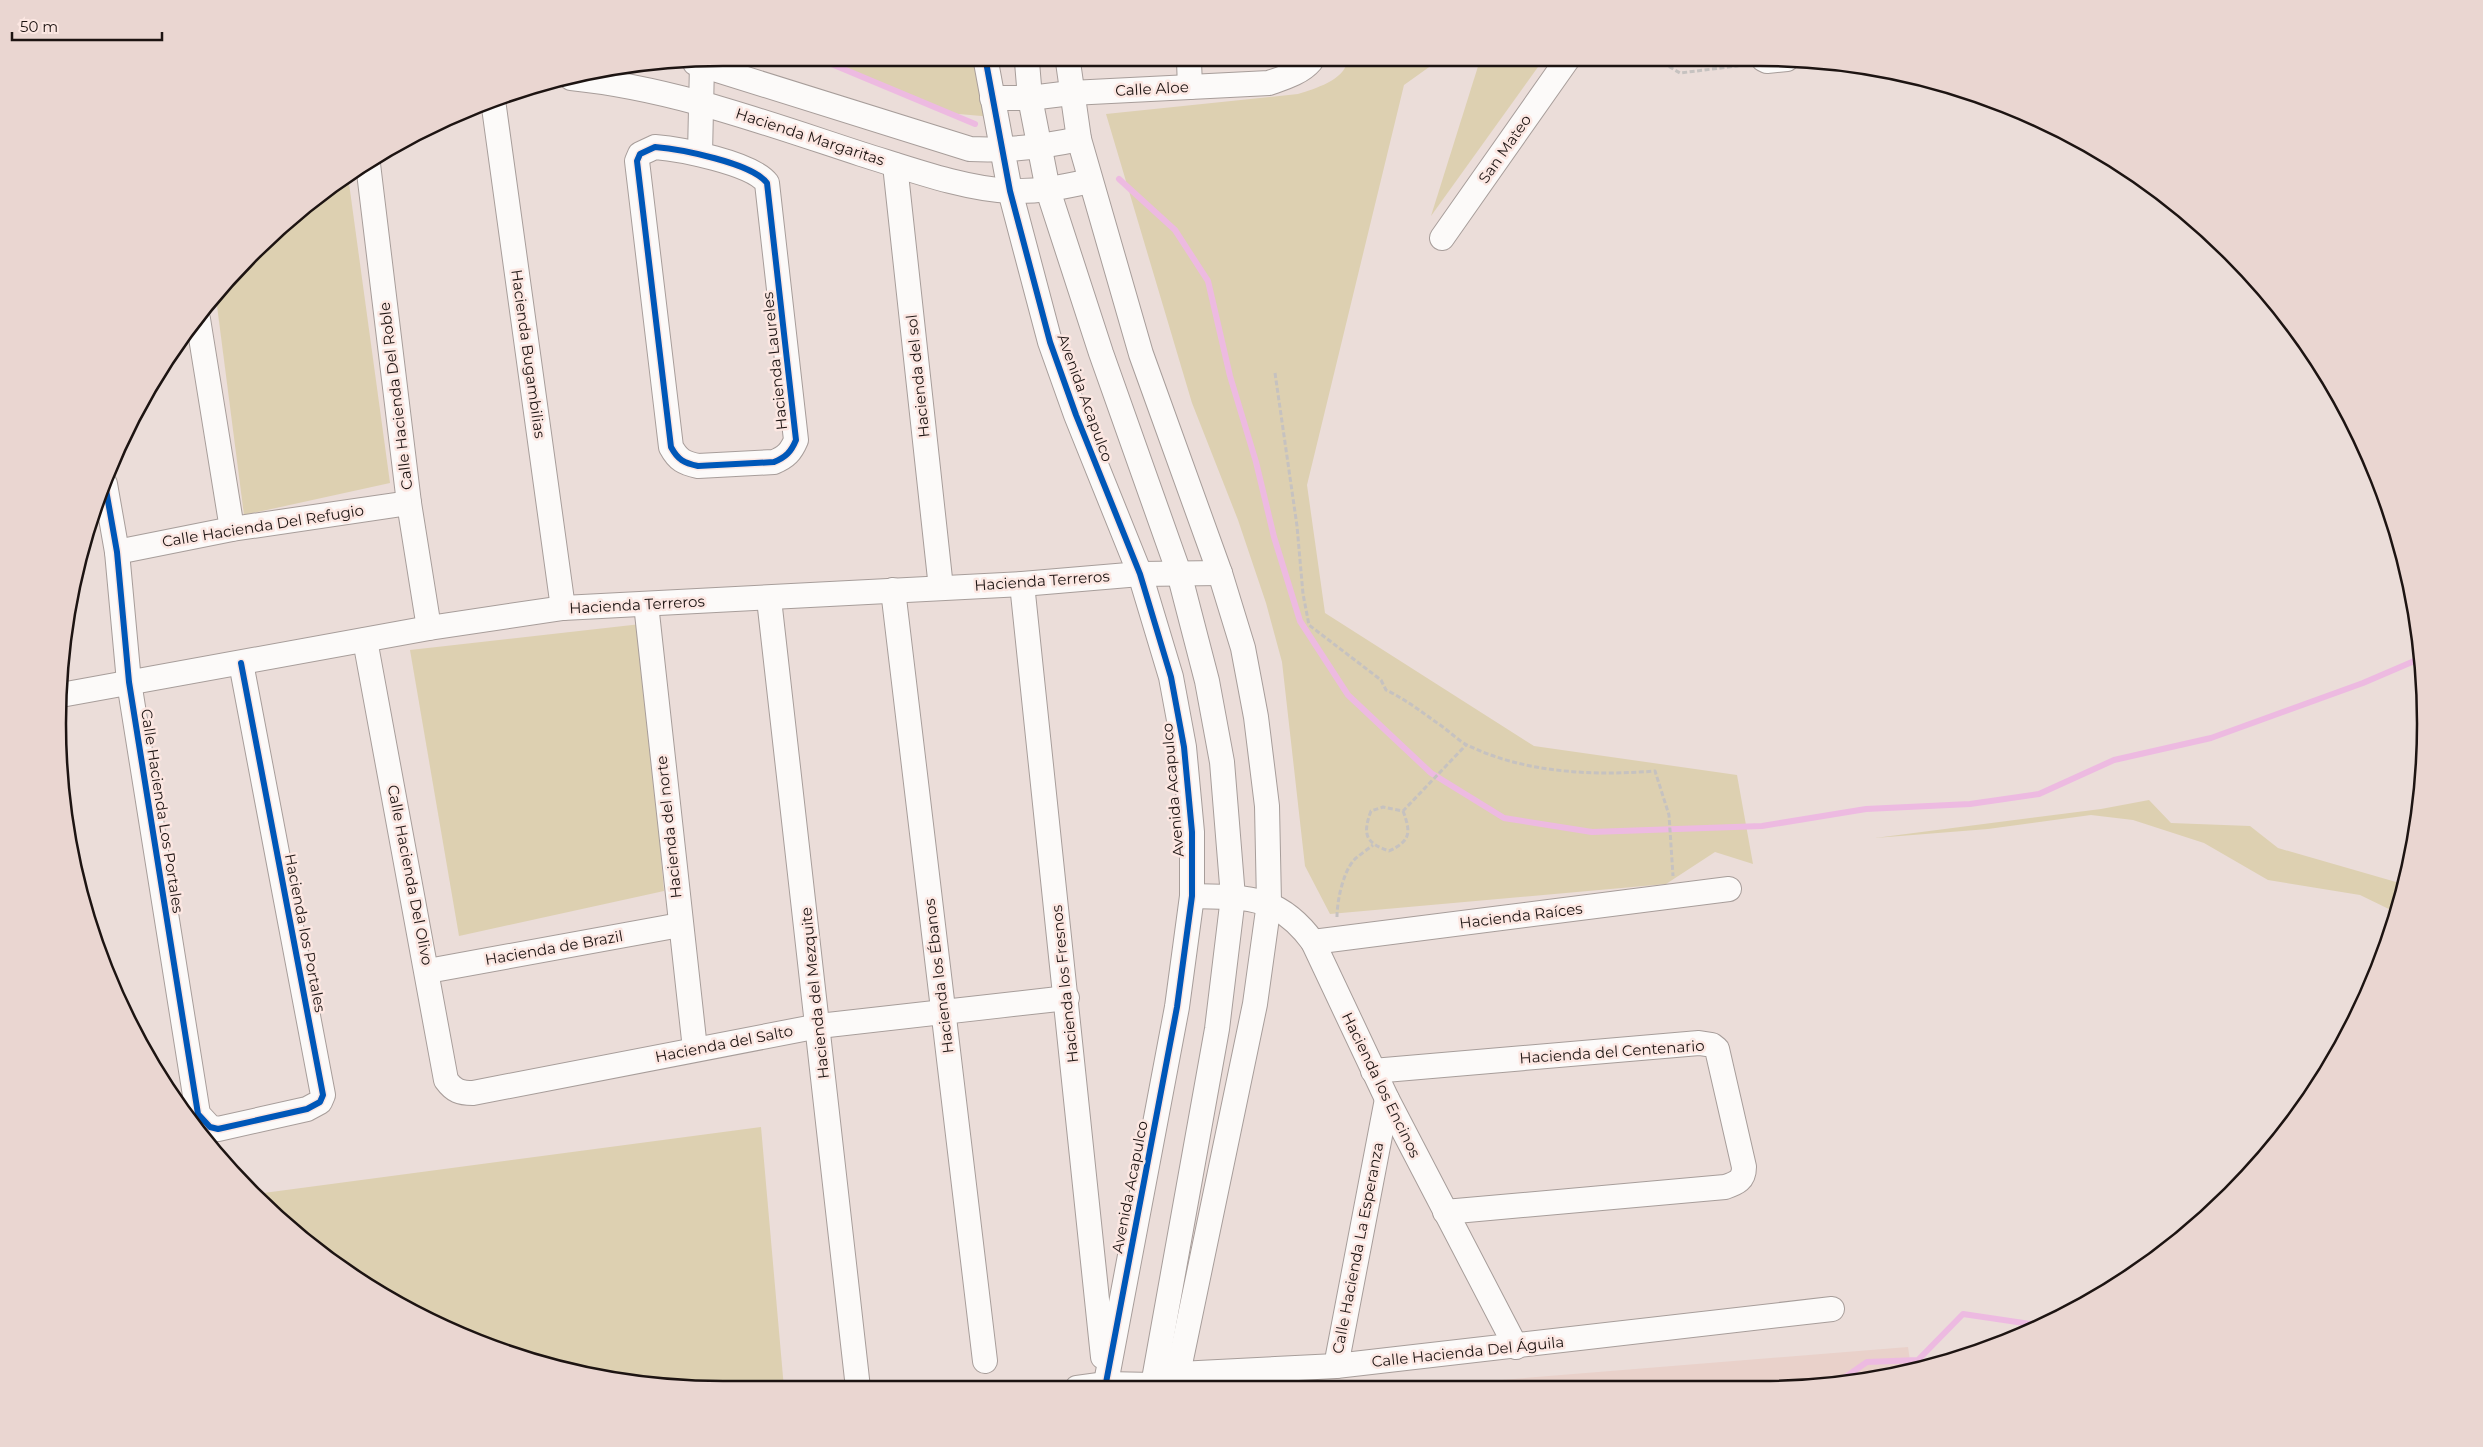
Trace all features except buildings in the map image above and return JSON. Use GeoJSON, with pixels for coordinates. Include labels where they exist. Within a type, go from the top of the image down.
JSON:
{"type":"FeatureCollection","features":[{"type":"Feature","properties":{"kind":"street","name":"Avenida Acapulco"},"geometry":{"type":"LineString","coordinates":[[987,66],[1001,151],[1010,191],[1050,342],[1076,415],[1140,574],[1171,677],[1184,747],[1192,832],[1192,896],[1178,1006],[1106,1381]]}},
{"type":"Feature","properties":{"kind":"street"},"geometry":{"type":"LineString","coordinates":[[1028,66],[1030,98],[1048,190]]}},
{"type":"Feature","properties":{"kind":"street"},"geometry":{"type":"LineString","coordinates":[[1068,66],[1079,139],[1141,354],[1220,573],[1243,648],[1256,717],[1267,806],[1269,903],[1255,1004],[1169,1381]]}},
{"type":"Feature","properties":{"kind":"street"},"geometry":{"type":"LineString","coordinates":[[1189,66],[1190,87]]}},
{"type":"Feature","properties":{"kind":"street","name":"Calle Aloe"},"geometry":{"type":"LineString","coordinates":[[992,98],[1030,98],[1071,93],[1269,83],[1288,77],[1304,66]]}},
{"type":"Feature","properties":{"kind":"street","name":"San Mateo"},"geometry":{"type":"LineString","coordinates":[[1442,238],[1563,66]]}},
{"type":"Feature","properties":{"kind":"street"},"geometry":{"type":"LineString","coordinates":[[698,67],[701,102],[700,154]]}},
{"type":"Feature","properties":{"kind":"street"},"geometry":{"type":"LineString","coordinates":[[707,67],[970,149],[1001,151],[1039,148],[1079,139]]}},
{"type":"Feature","properties":{"kind":"street","name":"Hacienda Margaritas"},"geometry":{"type":"LineString","coordinates":[[588,81],[701,102],[895,165],[968,185],[1010,191],[1048,190],[1090,181]]}},
{"type":"Feature","properties":{"kind":"street","name":"Hacienda Bugambilias"},"geometry":{"type":"LineString","coordinates":[[494,108],[563,608]]}},
{"type":"Feature","properties":{"kind":"street","name":"Hacienda Laureles"},"geometry":{"type":"LineString","coordinates":[[655,147],[700,154],[755,174],[763,178],[769,188],[796,440],[792,449],[784,457],[774,462],[698,466],[686,464],[677,458],[671,447],[637,161],[640,154],[655,147]]}},
{"type":"Feature","properties":{"kind":"street","name":"Hacienda del sol"},"geometry":{"type":"LineString","coordinates":[[895,165],[941,588]]}},
{"type":"Feature","properties":{"kind":"street","name":"Calle Hacienda Del Roble"},"geometry":{"type":"LineString","coordinates":[[369,170],[409,503],[429,628]]}},
{"type":"Feature","properties":{"kind":"street","name":"Avenida Acapulco"},"geometry":{"type":"LineString","coordinates":[[1048,190],[1101,353],[1179,573],[1207,681],[1222,762],[1233,896],[1217,1029],[1169,1381]]}},
{"type":"Feature","properties":{"kind":"street"},"geometry":{"type":"LineString","coordinates":[[199,327],[232,529]]}},
{"type":"Feature","properties":{"kind":"street","name":"Calle Hacienda Los Portales"},"geometry":{"type":"LineString","coordinates":[[107,496],[117,552],[129,682],[198,1114],[210,1127],[218,1129]]}},
{"type":"Feature","properties":{"kind":"street","name":"Calle Hacienda Del Refugio"},"geometry":{"type":"LineString","coordinates":[[117,552],[232,529],[409,503]]}},
{"type":"Feature","properties":{"kind":"street","name":"Hacienda Terreros"},"geometry":{"type":"LineString","coordinates":[[67,694],[429,628],[563,608],[1022,584],[1140,574],[1220,573]]}},
{"type":"Feature","properties":{"kind":"street","name":"Hacienda los Fresnos"},"geometry":{"type":"LineString","coordinates":[[1022,584],[1104,1381]]}},
{"type":"Feature","properties":{"kind":"street","name":"Hacienda los Ébanos"},"geometry":{"type":"LineString","coordinates":[[893,590],[985,1361]]}},
{"type":"Feature","properties":{"kind":"street","name":"Hacienda del Mezquite"},"geometry":{"type":"LineString","coordinates":[[769,598],[819,1026],[857,1381]]}},
{"type":"Feature","properties":{"kind":"street","name":"Hacienda del norte"},"geometry":{"type":"LineString","coordinates":[[646,604],[695,1049]]}},
{"type":"Feature","properties":{"kind":"street","name":"Calle Hacienda Del Olivo"},"geometry":{"type":"LineString","coordinates":[[365,640],[428,971],[446,1080],[452,1089],[461,1093],[473,1093]]}},
{"type":"Feature","properties":{"kind":"street","name":"Hacienda los Portales"},"geometry":{"type":"LineString","coordinates":[[218,1129],[307,1109],[320,1102],[323,1095],[241,663]]}},
{"type":"Feature","properties":{"kind":"street","name":"Hacienda Raíces"},"geometry":{"type":"LineString","coordinates":[[1313,942],[1729,889]]}},
{"type":"Feature","properties":{"kind":"street","name":"Hacienda los Encinos"},"geometry":{"type":"LineString","coordinates":[[1192,896],[1233,896],[1269,903],[1288,915],[1304,929],[1313,942],[1387,1099],[1516,1347]]}},
{"type":"Feature","properties":{"kind":"street","name":"Hacienda de Brazil"},"geometry":{"type":"LineString","coordinates":[[428,971],[680,925]]}},
{"type":"Feature","properties":{"kind":"street","name":"Hacienda del Salto"},"geometry":{"type":"LineString","coordinates":[[473,1093],[819,1026],[1066,998]]}},
{"type":"Feature","properties":{"kind":"street","name":"Hacienda del Centenario"},"geometry":{"type":"LineString","coordinates":[[1374,1071],[1699,1044],[1712,1045],[1717,1050],[1744,1167],[1741,1179],[1735,1184],[1725,1187],[1445,1212]]}},
{"type":"Feature","properties":{"kind":"street","name":"Calle Hacienda La Esperanza"},"geometry":{"type":"LineString","coordinates":[[1336,1366],[1387,1099]]}},
{"type":"Feature","properties":{"kind":"street","name":"Calle Hacienda Del Águila"},"geometry":{"type":"LineString","coordinates":[[1179,1381],[1516,1347],[1832,1309]]}},
{"type":"Feature","properties":{"kind":"path"},"geometry":{"type":"LineString","coordinates":[[1667,66],[1680,73],[1737,66]]}},
{"type":"Feature","properties":{"kind":"path"},"geometry":{"type":"LineString","coordinates":[[1275,373],[1297,526],[1303,594],[1309,625],[1381,680],[1386,690],[1400,696],[1466,745],[1510,761],[1549,769],[1616,774],[1655,771],[1669,815],[1676,896]]}},
{"type":"Feature","properties":{"kind":"path"},"geometry":{"type":"LineString","coordinates":[[1403,811],[1466,745]]}},
{"type":"Feature","properties":{"kind":"path"},"geometry":{"type":"LineString","coordinates":[[1383,807],[1403,811],[1409,827],[1408,836],[1399,846],[1389,851],[1373,846],[1368,837],[1367,830],[1367,822],[1371,811],[1383,807]]}},
{"type":"Feature","properties":{"kind":"path"},"geometry":{"type":"LineString","coordinates":[[1338,939],[1337,904],[1342,887],[1353,861],[1373,846]]}},
{"type":"Feature","properties":{"kind":"shaded area"},"geometry":{"type":"Polygon","coordinates":[[[836,66],[976,66],[993,117],[947,113],[836,66]]]}},
{"type":"Feature","properties":{"kind":"shaded area"},"geometry":{"type":"Polygon","coordinates":[[[1346,66],[1431,66],[1404,85],[1307,485],[1325,613],[1534,746],[1737,775],[1753,864],[1715,852],[1666,884],[1330,914],[1305,866],[1282,662],[1266,603],[1238,520],[1192,403],[1106,114],[1298,94],[1328,83],[1346,66]]]}},
{"type":"Feature","properties":{"kind":"shaded area"},"geometry":{"type":"Polygon","coordinates":[[[1478,66],[1539,66],[1431,216],[1478,66]]]}},
{"type":"Feature","properties":{"kind":"shaded area"},"geometry":{"type":"Polygon","coordinates":[[[349,183],[390,483],[244,515],[217,305],[229,290],[290,229],[349,183]]]}},
{"type":"Feature","properties":{"kind":"shaded area"},"geometry":{"type":"Polygon","coordinates":[[[641,624],[664,891],[459,936],[410,650],[641,624]]]}},
{"type":"Feature","properties":{"kind":"shaded area"},"geometry":{"type":"Polygon","coordinates":[[[2149,800],[2171,823],[2250,826],[2278,848],[2397,882],[2390,909],[2360,895],[2268,880],[2204,843],[2133,820],[2091,815],[1988,829],[1875,838],[2101,809],[2149,800]]]}},
{"type":"Feature","properties":{"kind":"shaded area"},"geometry":{"type":"Polygon","coordinates":[[[761,1127],[783,1381],[724,1381],[638,1375],[595,1368],[512,1346],[472,1331],[395,1293],[323,1245],[290,1218],[264,1193],[761,1127]]]}},
{"type":"Feature","properties":{"kind":"shaded area"},"geometry":{"type":"Polygon","coordinates":[[[1908,1347],[1910,1363],[1845,1375],[1760,1381],[1488,1381],[1908,1347]]]}},
{"type":"Feature","properties":{"kind":"waterway"},"geometry":{"type":"LineString","coordinates":[[836,66],[975,124]]}},
{"type":"Feature","properties":{"kind":"waterway"},"geometry":{"type":"LineString","coordinates":[[1119,179],[1175,230],[1208,281],[1230,376],[1256,462],[1274,537],[1300,621],[1348,695],[1431,773],[1504,818],[1592,832],[1762,826],[1866,809],[1970,804],[2039,794],[2114,760],[2211,738],[2363,683],[2413,661]]}},
{"type":"Feature","properties":{"kind":"waterway"},"geometry":{"type":"LineString","coordinates":[[1849,1374],[1867,1362],[1918,1360],[1963,1314],[2027,1323]]}},
{"type":"Feature","properties":{"kind":"cycle path"},"geometry":{"type":"LineString","coordinates":[[987,66],[1010,191],[1050,342],[1076,415],[1140,574],[1171,677],[1184,747],[1192,832],[1192,896],[1177,1007],[1106,1381]]}},
{"type":"Feature","properties":{"kind":"cycle path"},"geometry":{"type":"LineString","coordinates":[[655,147],[697,154],[732,163],[747,169],[767,183],[796,440],[788,454],[774,462],[698,466],[682,460],[671,447],[637,161],[640,154],[655,147]]}},
{"type":"Feature","properties":{"kind":"cycle path"},"geometry":{"type":"LineString","coordinates":[[107,496],[117,552],[129,682],[198,1114],[210,1127],[218,1129],[307,1109],[320,1102],[323,1095],[241,663]]}}]}
